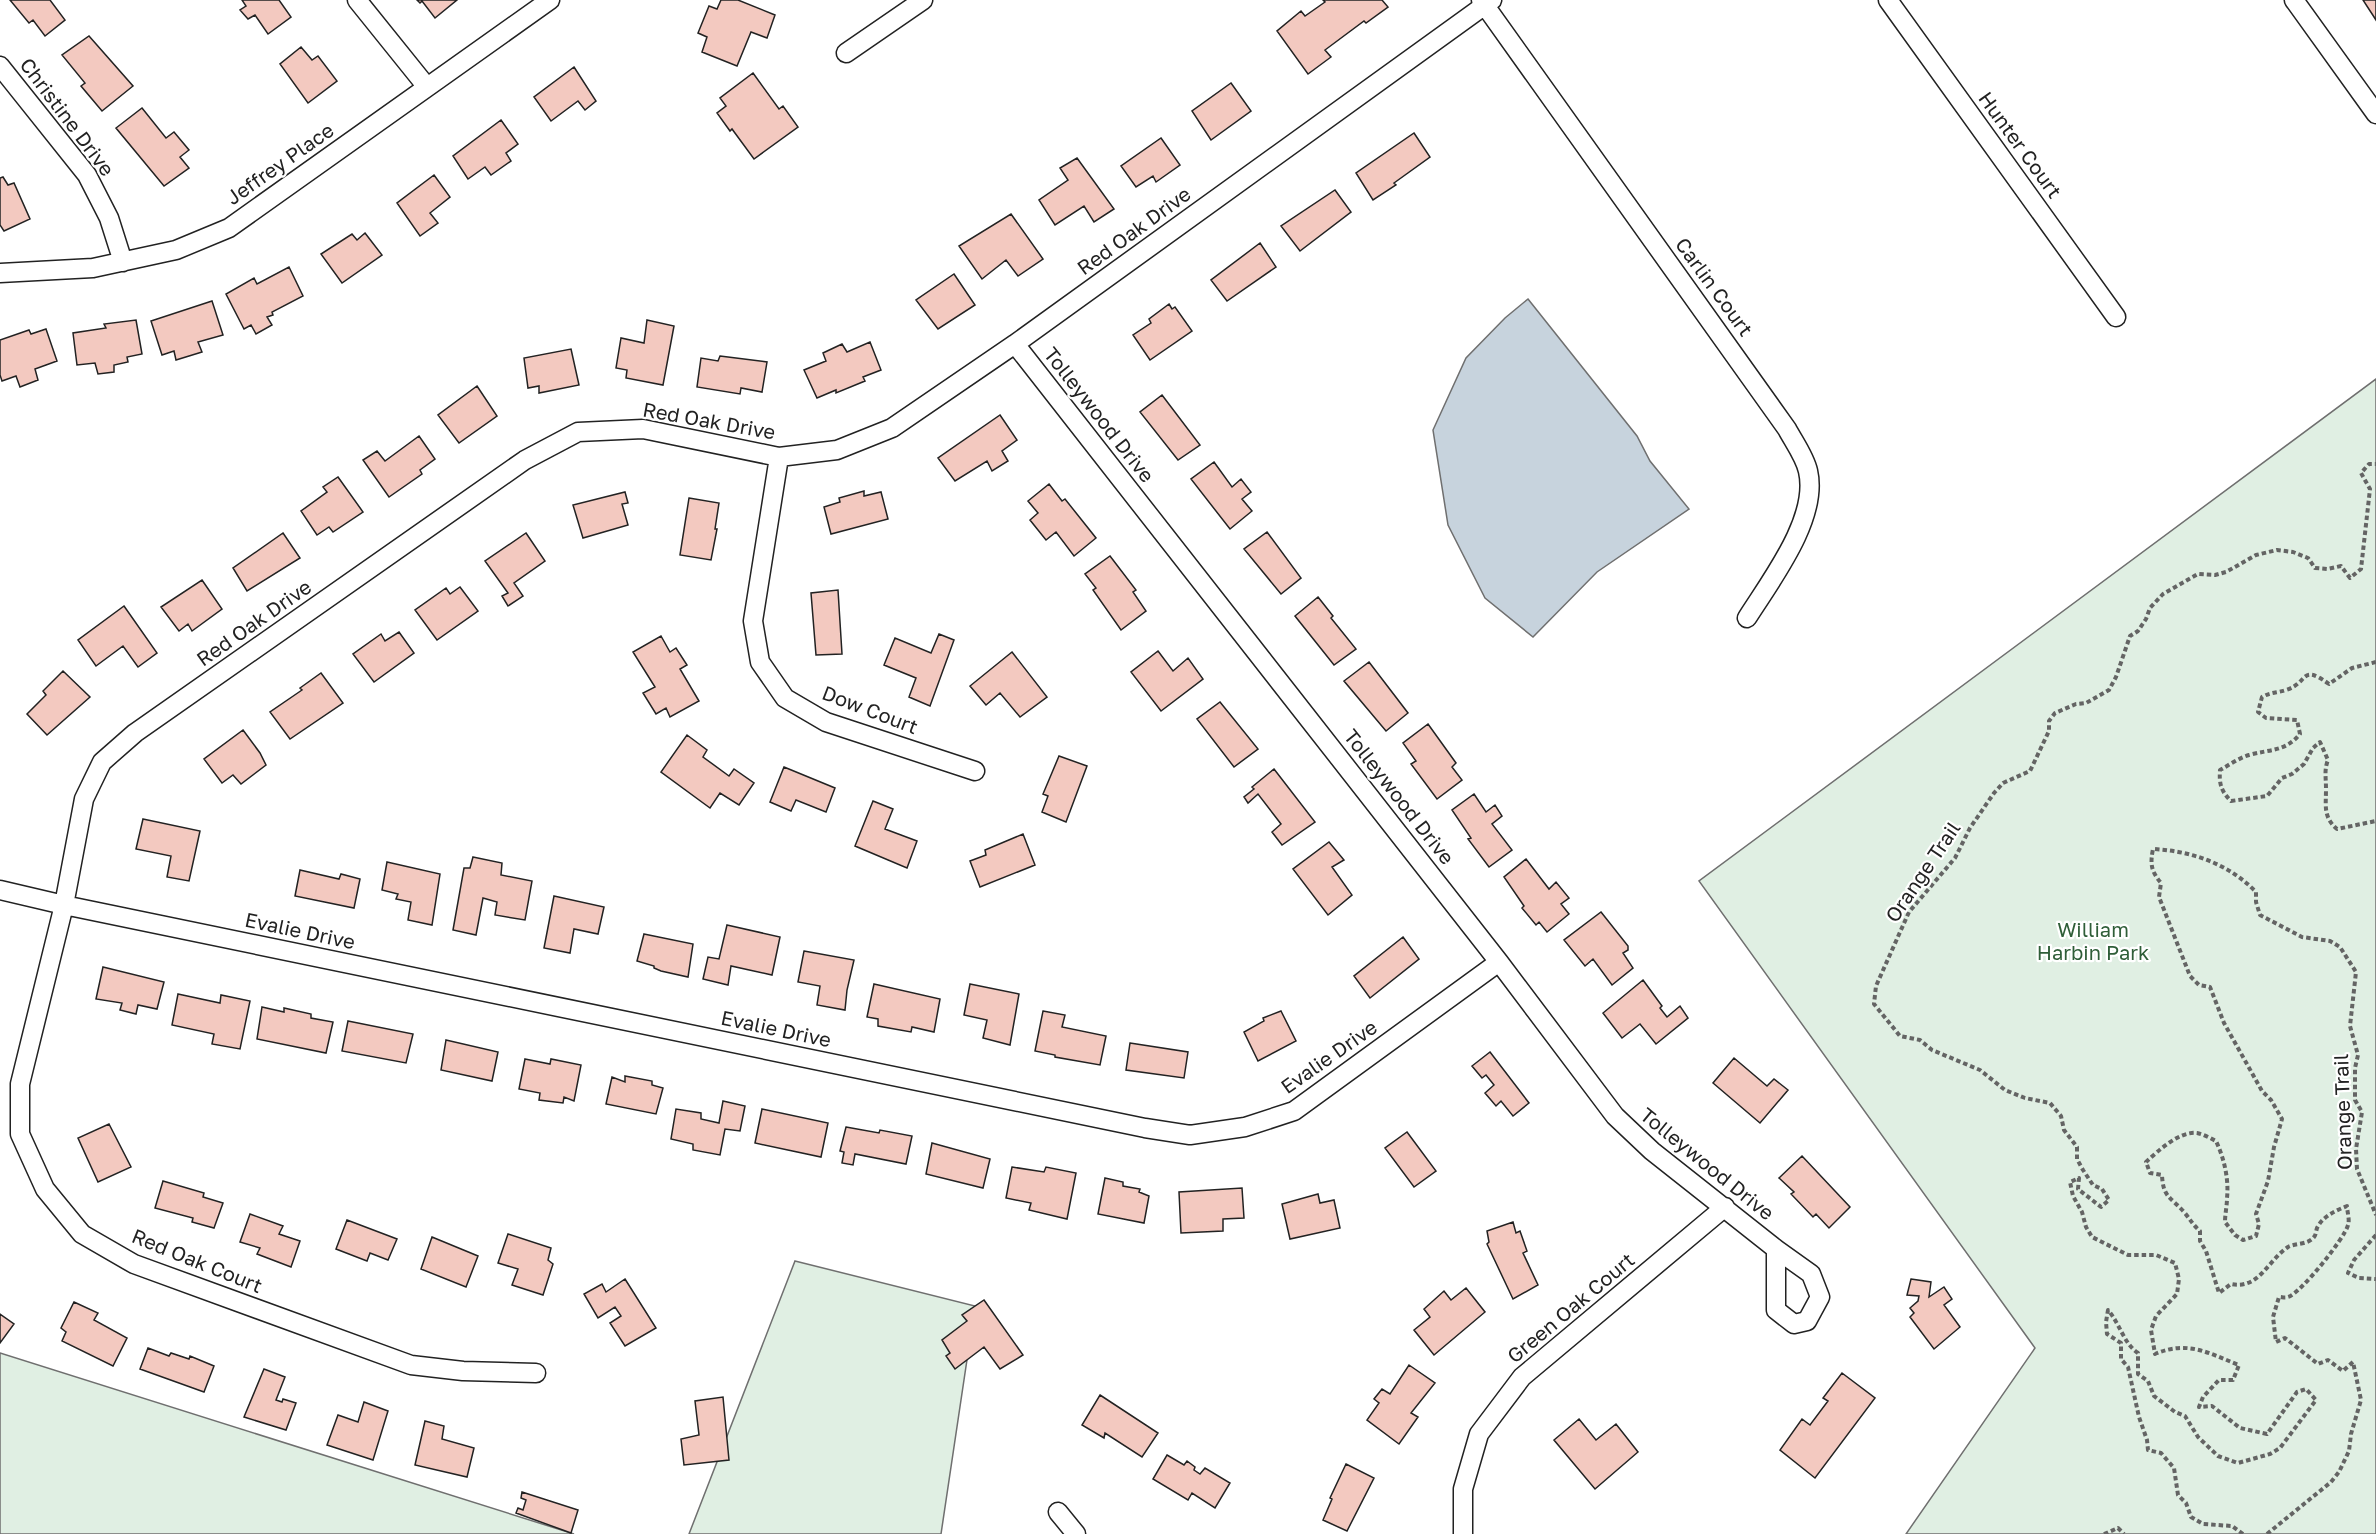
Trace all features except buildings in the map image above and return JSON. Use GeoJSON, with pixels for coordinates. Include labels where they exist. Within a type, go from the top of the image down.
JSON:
{"type":"FeatureCollection","features":[{"type":"Feature","properties":{"kind":"street"},"geometry":{"type":"LineString","coordinates":[[357,0],[427,87]]}},
{"type":"Feature","properties":{"kind":"street","name":"Jeffrey Place"},"geometry":{"type":"LineString","coordinates":[[0,273],[93,268],[176,250],[229,228],[550,0]]}},
{"type":"Feature","properties":{"kind":"street"},"geometry":{"type":"LineString","coordinates":[[846,53],[923,0]]}},
{"type":"Feature","properties":{"kind":"street","name":"Hunter Court"},"geometry":{"type":"LineString","coordinates":[[1888,0],[2116,317]]}},
{"type":"Feature","properties":{"kind":"street"},"geometry":{"type":"LineString","coordinates":[[2294,0],[2376,114]]}},
{"type":"Feature","properties":{"kind":"street","name":"Red Oak Drive"},"geometry":{"type":"LineString","coordinates":[[64,905],[84,799],[102,762],[135,734],[525,460],[578,432],[643,429],[779,457],[837,450],[891,428],[1016,344],[1485,2]]}},
{"type":"Feature","properties":{"kind":"street","name":"Carlin Court"},"geometry":{"type":"LineString","coordinates":[[1485,2],[1787,429],[1808,471],[1808,504],[1798,536],[1747,618]]}},
{"type":"Feature","properties":{"kind":"street","name":"Christine Drive"},"geometry":{"type":"LineString","coordinates":[[0,66],[87,175],[109,218],[123,262]]}},
{"type":"Feature","properties":{"kind":"street","name":"Tolleywood Drive"},"geometry":{"type":"LineString","coordinates":[[1016,344],[1499,962],[1615,1116],[1652,1151],[1776,1249]]}},
{"type":"Feature","properties":{"kind":"street","name":"Dow Court"},"geometry":{"type":"LineString","coordinates":[[779,457],[753,621],[760,662],[786,698],[826,722],[975,771]]}},
{"type":"Feature","properties":{"kind":"street","name":"Evalie Drive"},"geometry":{"type":"LineString","coordinates":[[0,890],[1133,1125],[1191,1135],[1245,1127],[1294,1111],[1499,962]]}},
{"type":"Feature","properties":{"kind":"street","name":"Red Oak Court"},"geometry":{"type":"LineString","coordinates":[[64,905],[20,1084],[20,1134],[45,1189],[82,1234],[135,1264],[411,1365],[463,1371],[536,1373]]}},
{"type":"Feature","properties":{"kind":"street","name":"Green Oak Court"},"geometry":{"type":"LineString","coordinates":[[1463,1534],[1463,1489],[1479,1434],[1522,1377],[1725,1207]]}},
{"type":"Feature","properties":{"kind":"street"},"geometry":{"type":"LineString","coordinates":[[1058,1512],[1076,1534]]}},
{"type":"Feature","properties":{"kind":"path","name":"Orange Trail"},"geometry":{"type":"LineString","coordinates":[[2243,1534],[2232,1526],[2203,1524],[2191,1517],[2186,1503],[2178,1496],[2174,1468],[2161,1453],[2148,1450],[2128,1367],[2121,1359],[2121,1343],[2107,1334],[2106,1322],[2109,1310],[2120,1326],[2129,1347],[2138,1353],[2138,1374],[2148,1381],[2154,1396],[2175,1412],[2185,1416],[2198,1437],[2218,1456],[2238,1463],[2270,1454],[2280,1448],[2316,1400],[2306,1389],[2297,1392],[2266,1434],[2241,1428],[2212,1406],[2199,1407],[2203,1397],[2219,1380],[2233,1380],[2239,1365],[2196,1347],[2166,1349],[2155,1354],[2151,1330],[2156,1316],[2177,1293],[2179,1279],[2175,1263],[2156,1255],[2128,1255],[2092,1237],[2073,1196],[2070,1182],[2079,1178],[2078,1189],[2101,1207],[2109,1200],[2102,1189],[2093,1185],[2083,1170],[2077,1159],[2077,1147],[2064,1130],[2061,1116],[2050,1103],[2025,1098],[2005,1090],[1980,1070],[1932,1050],[1920,1040],[1900,1036],[1874,1004],[1876,986],[1909,912],[1954,858],[1970,828],[1994,793],[2003,783],[2030,771],[2049,731],[2049,721],[2055,713],[2076,704],[2086,703],[2109,690],[2121,666],[2130,636],[2142,625],[2150,608],[2163,594],[2198,574],[2215,575],[2226,572],[2256,555],[2277,550],[2293,552],[2308,558],[2315,568],[2327,569],[2341,566],[2350,578],[2361,569],[2369,504],[2370,489],[2361,474],[2369,464],[2376,464]]}},
{"type":"Feature","properties":{"kind":"path"},"geometry":{"type":"LineString","coordinates":[[2376,662],[2352,668],[2328,684],[2315,675],[2306,675],[2287,690],[2271,692],[2262,697],[2258,712],[2266,718],[2297,720],[2300,734],[2293,743],[2283,748],[2248,755],[2220,770],[2219,784],[2231,801],[2267,796],[2282,778],[2292,774],[2304,764],[2313,748],[2320,742],[2328,760],[2324,769],[2326,787],[2324,808],[2329,822],[2337,829],[2376,821]]}},
{"type":"Feature","properties":{"kind":"path","name":"Orange Trail"},"geometry":{"type":"LineString","coordinates":[[2267,1534],[2331,1482],[2349,1451],[2351,1434],[2361,1400],[2353,1362],[2343,1371],[2328,1360],[2318,1364],[2285,1338],[2276,1342],[2273,1317],[2279,1297],[2288,1297],[2297,1292],[2303,1282],[2319,1270],[2341,1238],[2349,1224],[2347,1206],[2332,1212],[2322,1221],[2314,1238],[2288,1247],[2268,1268],[2251,1281],[2242,1286],[2231,1284],[2219,1293],[2206,1251],[2200,1242],[2200,1231],[2190,1222],[2186,1213],[2166,1196],[2162,1175],[2150,1173],[2146,1162],[2163,1145],[2183,1135],[2196,1133],[2216,1141],[2223,1156],[2225,1169],[2227,1198],[2225,1222],[2235,1235],[2243,1240],[2256,1236],[2259,1224],[2256,1214],[2268,1181],[2282,1119],[2271,1100],[2262,1091],[2224,1023],[2210,987],[2199,985],[2190,976],[2159,897],[2161,883],[2152,872],[2150,862],[2153,849],[2170,850],[2226,867],[2241,876],[2256,892],[2260,915],[2302,937],[2330,941],[2347,955],[2356,972],[2350,1026],[2358,1055],[2355,1068],[2355,1100],[2362,1112],[2355,1149],[2357,1169],[2376,1215]]}},
{"type":"Feature","properties":{"kind":"path"},"geometry":{"type":"LineString","coordinates":[[2376,1236],[2354,1260],[2348,1273],[2359,1278],[2376,1279]]}},
{"type":"Feature","properties":{"kind":"path"},"geometry":{"type":"LineString","coordinates":[[2104,1534],[2118,1528],[2124,1534]]}},
{"type":"Feature","properties":{"kind":"green space","name":"William Harbin Park"},"geometry":{"type":"Polygon","coordinates":[[[2376,379],[2376,1534],[1906,1534],[2035,1348],[1699,881],[2376,379]]]}},
{"type":"Feature","properties":{"kind":"green space"},"geometry":{"type":"Polygon","coordinates":[[[795,1261],[975,1306],[941,1534],[689,1534],[795,1261]]]}},
{"type":"Feature","properties":{"kind":"green space"},"geometry":{"type":"Polygon","coordinates":[[[0,1353],[574,1534],[0,1534],[0,1353]]]}},
{"type":"Feature","properties":{"kind":"shaded area"},"geometry":{"type":"Polygon","coordinates":[[[1528,299],[1637,436],[1650,461],[1689,509],[1597,572],[1533,637],[1485,598],[1448,525],[1433,430],[1466,358],[1505,318],[1528,299]]]}}]}
